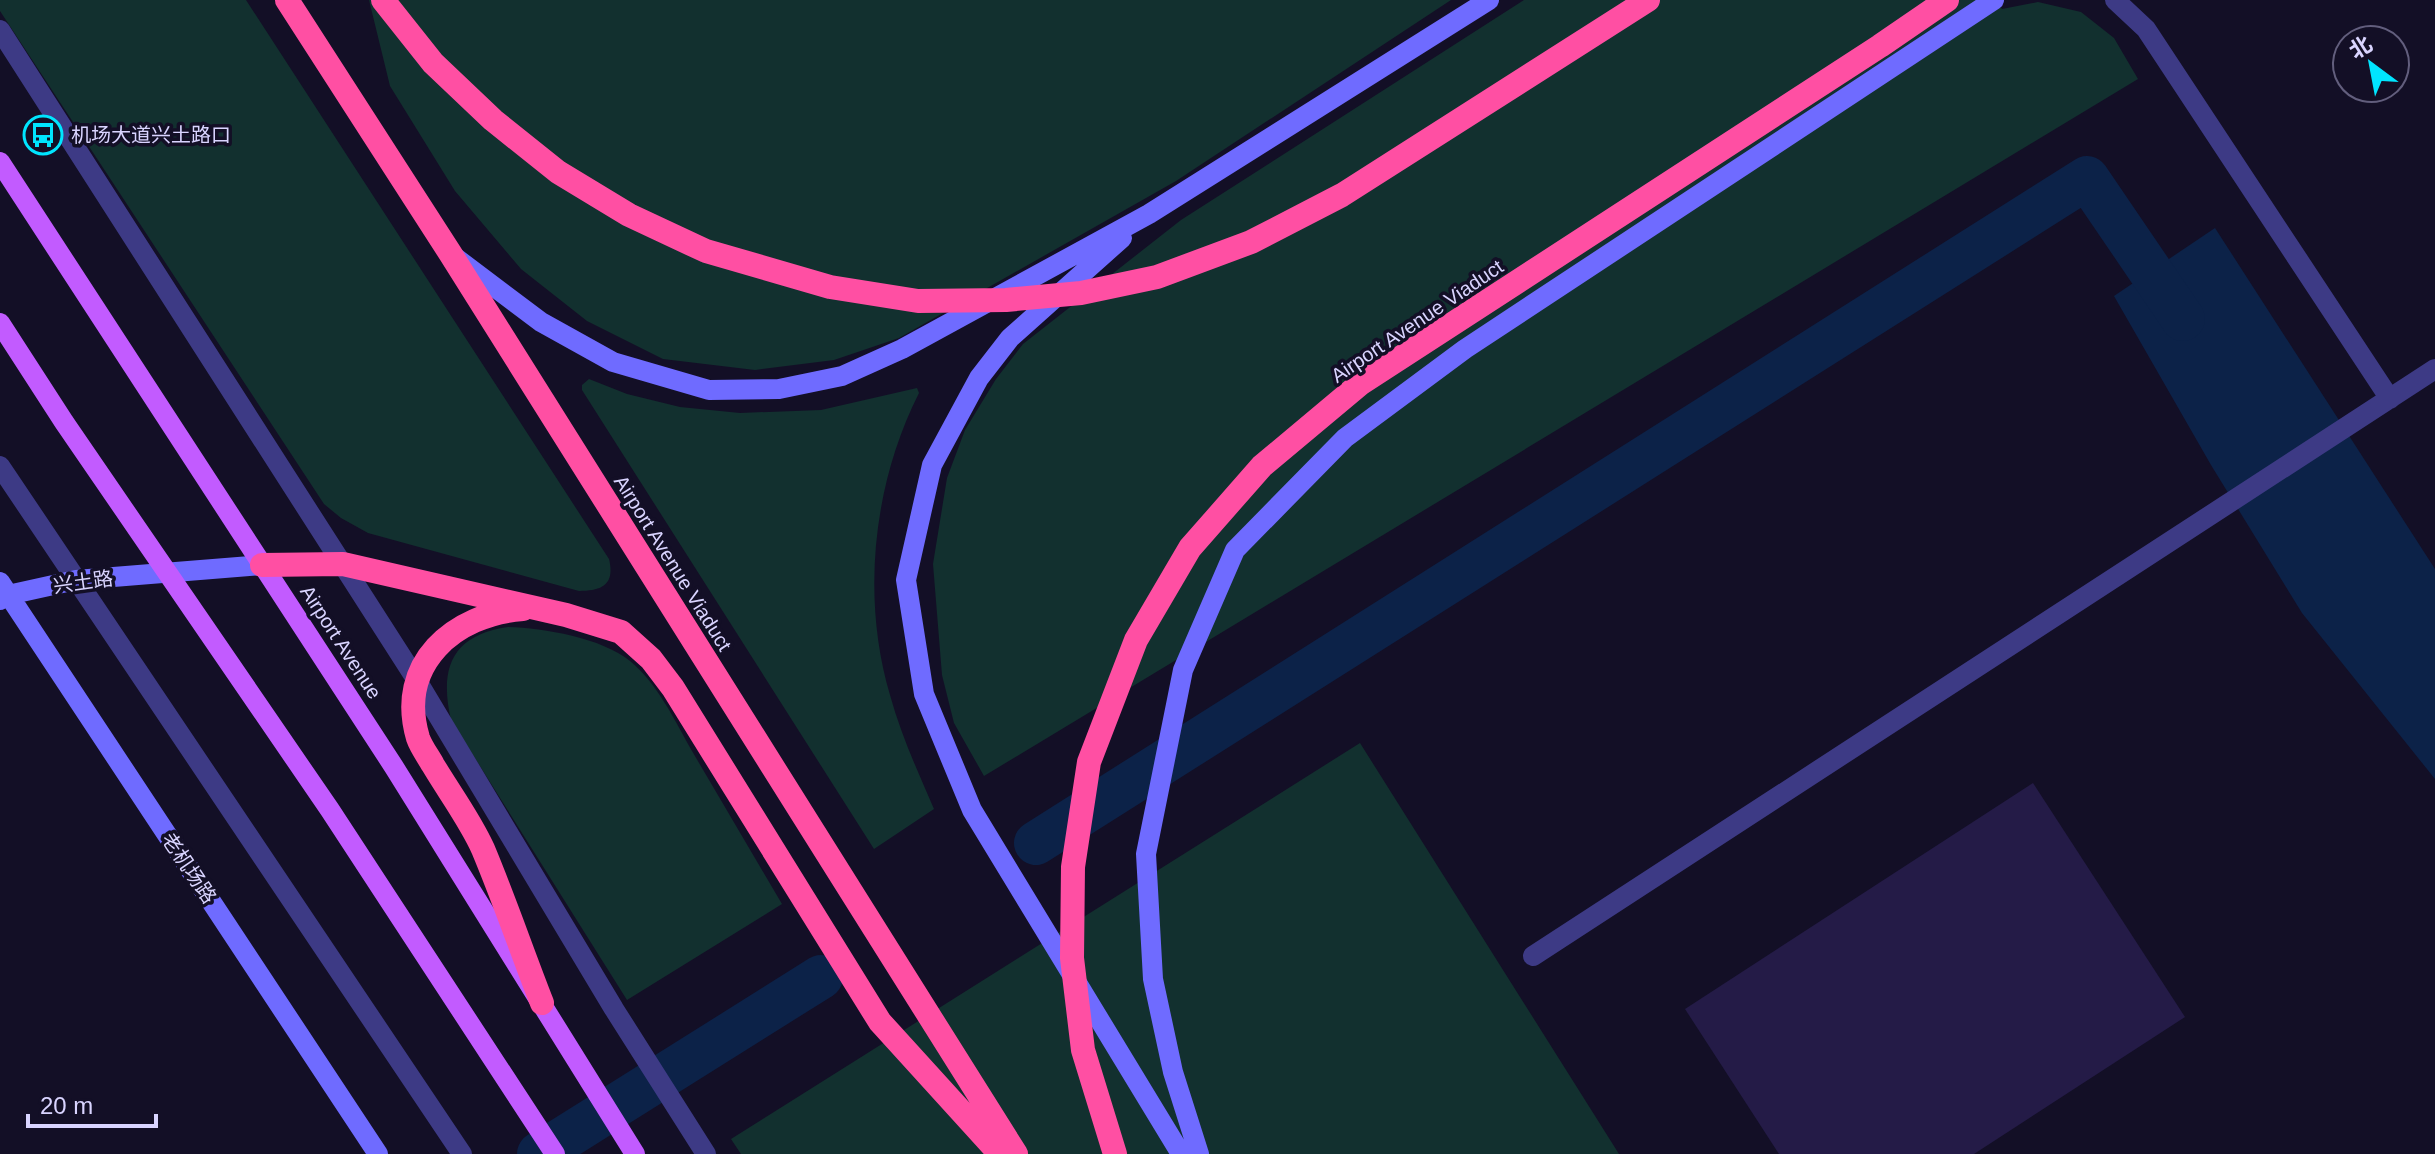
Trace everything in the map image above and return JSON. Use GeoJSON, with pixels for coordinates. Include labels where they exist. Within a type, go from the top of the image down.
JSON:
{"type":"FeatureCollection","features":[{"type":"Feature","properties":{"kind":"highway","name":"Airport Avenue Viaduct"},"geometry":{"type":"LineString","coordinates":[[287,0],[450,253],[1016,1154]]}},
{"type":"Feature","properties":{"kind":"highway"},"geometry":{"type":"LineString","coordinates":[[383,0],[433,63],[493,120],[558,172],[629,215],[706,251],[830,287],[918,301],[1006,300],[1081,293],[1157,277],[1251,242],[1342,195],[1648,0]]}},
{"type":"Feature","properties":{"kind":"highway","name":"Airport Avenue Viaduct"},"geometry":{"type":"LineString","coordinates":[[1115,1154],[1083,1050],[1072,958],[1073,867],[1089,762],[1136,640],[1190,548],[1262,466],[1360,384],[1947,0]]}},
{"type":"Feature","properties":{"kind":"highway"},"geometry":{"type":"LineString","coordinates":[[262,565],[343,564],[566,615],[621,632],[651,659],[673,688],[880,1022],[1000,1154]]}},
{"type":"Feature","properties":{"kind":"highway"},"geometry":{"type":"LineString","coordinates":[[542,1003],[481,846],[418,741],[412,709],[416,679],[434,647],[462,624],[501,611],[522,609],[566,615]]}},
{"type":"Feature","properties":{"kind":"main road"},"geometry":{"type":"LineString","coordinates":[[450,253],[541,322],[613,362],[709,390],[779,389],[842,376],[902,349],[1149,214],[1489,0]]}},
{"type":"Feature","properties":{"kind":"main road"},"geometry":{"type":"LineString","coordinates":[[1199,1154],[1173,1072],[1153,979],[1146,854],[1183,670],[1235,550],[1345,438],[1465,349],[1994,0]]}},
{"type":"Feature","properties":{"kind":"main road","name":"Airport Avenue"},"geometry":{"type":"LineString","coordinates":[[0,162],[394,767],[634,1153]]}},
{"type":"Feature","properties":{"kind":"main road"},"geometry":{"type":"LineString","coordinates":[[1149,214],[1010,338],[979,378],[932,465],[906,580],[924,694],[972,810],[1181,1154]]}},
{"type":"Feature","properties":{"kind":"main road"},"geometry":{"type":"LineString","coordinates":[[0,323],[330,810],[555,1154]]}},
{"type":"Feature","properties":{"kind":"main road","name":"兴土路"},"geometry":{"type":"LineString","coordinates":[[3,593],[76,580],[262,565]]}},
{"type":"Feature","properties":{"kind":"main road","name":"老机场路"},"geometry":{"type":"LineString","coordinates":[[3,593],[377,1152]]}},
{"type":"Feature","properties":{"kind":"street"},"geometry":{"type":"LineString","coordinates":[[2115,0],[2146,29],[2390,399]]}},
{"type":"Feature","properties":{"kind":"street"},"geometry":{"type":"LineString","coordinates":[[0,30],[416,679],[614,1009],[706,1154]]}},
{"type":"Feature","properties":{"kind":"street"},"geometry":{"type":"LineString","coordinates":[[1533,956],[2435,369]]}},
{"type":"Feature","properties":{"kind":"street"},"geometry":{"type":"LineString","coordinates":[[0,466],[462,1154]]}},
{"type":"Feature","properties":{"kind":"green space"},"geometry":{"type":"Polygon","coordinates":[[[0,0],[246,0],[609,559],[610,575],[605,584],[595,590],[579,591],[368,533],[324,504],[0,11],[0,0]]]}},
{"type":"Feature","properties":{"kind":"green space"},"geometry":{"type":"Polygon","coordinates":[[[369,0],[1451,0],[1176,181],[899,338],[834,360],[755,370],[663,359],[587,321],[521,269],[455,191],[390,86],[369,0]]]}},
{"type":"Feature","properties":{"kind":"green space"},"geometry":{"type":"Polygon","coordinates":[[[1524,0],[1995,0],[2002,9],[2038,2],[2081,12],[2114,38],[2138,79],[984,776],[954,723],[942,675],[933,564],[947,478],[965,430],[996,379],[1023,344],[1181,220],[1524,0]]]}},
{"type":"Feature","properties":{"kind":"green space"},"geometry":{"type":"Polygon","coordinates":[[[589,379],[627,394],[680,407],[740,413],[821,410],[917,388],[919,393],[903,428],[882,503],[874,580],[881,658],[894,710],[934,809],[874,849],[582,390],[582,385],[589,379]]]}},
{"type":"Feature","properties":{"kind":"green space"},"geometry":{"type":"Polygon","coordinates":[[[508,627],[555,632],[589,640],[618,653],[640,670],[665,703],[782,904],[627,1000],[451,720],[447,685],[454,657],[462,646],[474,638],[508,627]]]}},
{"type":"Feature","properties":{"kind":"green space"},"geometry":{"type":"Polygon","coordinates":[[[1360,743],[1619,1154],[741,1154],[731,1139],[1360,743]]]}},
{"type":"Feature","properties":{"kind":"water"},"geometry":{"type":"Polygon","coordinates":[[[2215,228],[2435,569],[2435,779],[2302,613],[2211,465],[2114,296],[2215,228]]]}},
{"type":"Feature","properties":{"kind":"building"},"geometry":{"type":"Polygon","coordinates":[[[2033,783],[2185,1017],[1974,1154],[1779,1154],[1685,1009],[2033,783]]]}},
{"type":"Feature","properties":{"kind":"waterway"},"geometry":{"type":"LineString","coordinates":[[1036,843],[2087,178],[2183,319]]}},
{"type":"Feature","properties":{"kind":"waterway"},"geometry":{"type":"LineString","coordinates":[[539,1154],[821,977]]}},
{"type":"Feature","properties":{"kind":"place","name":"机场大道兴土路口"},"geometry":{"type":"Point","coordinates":[43,135]}}]}
